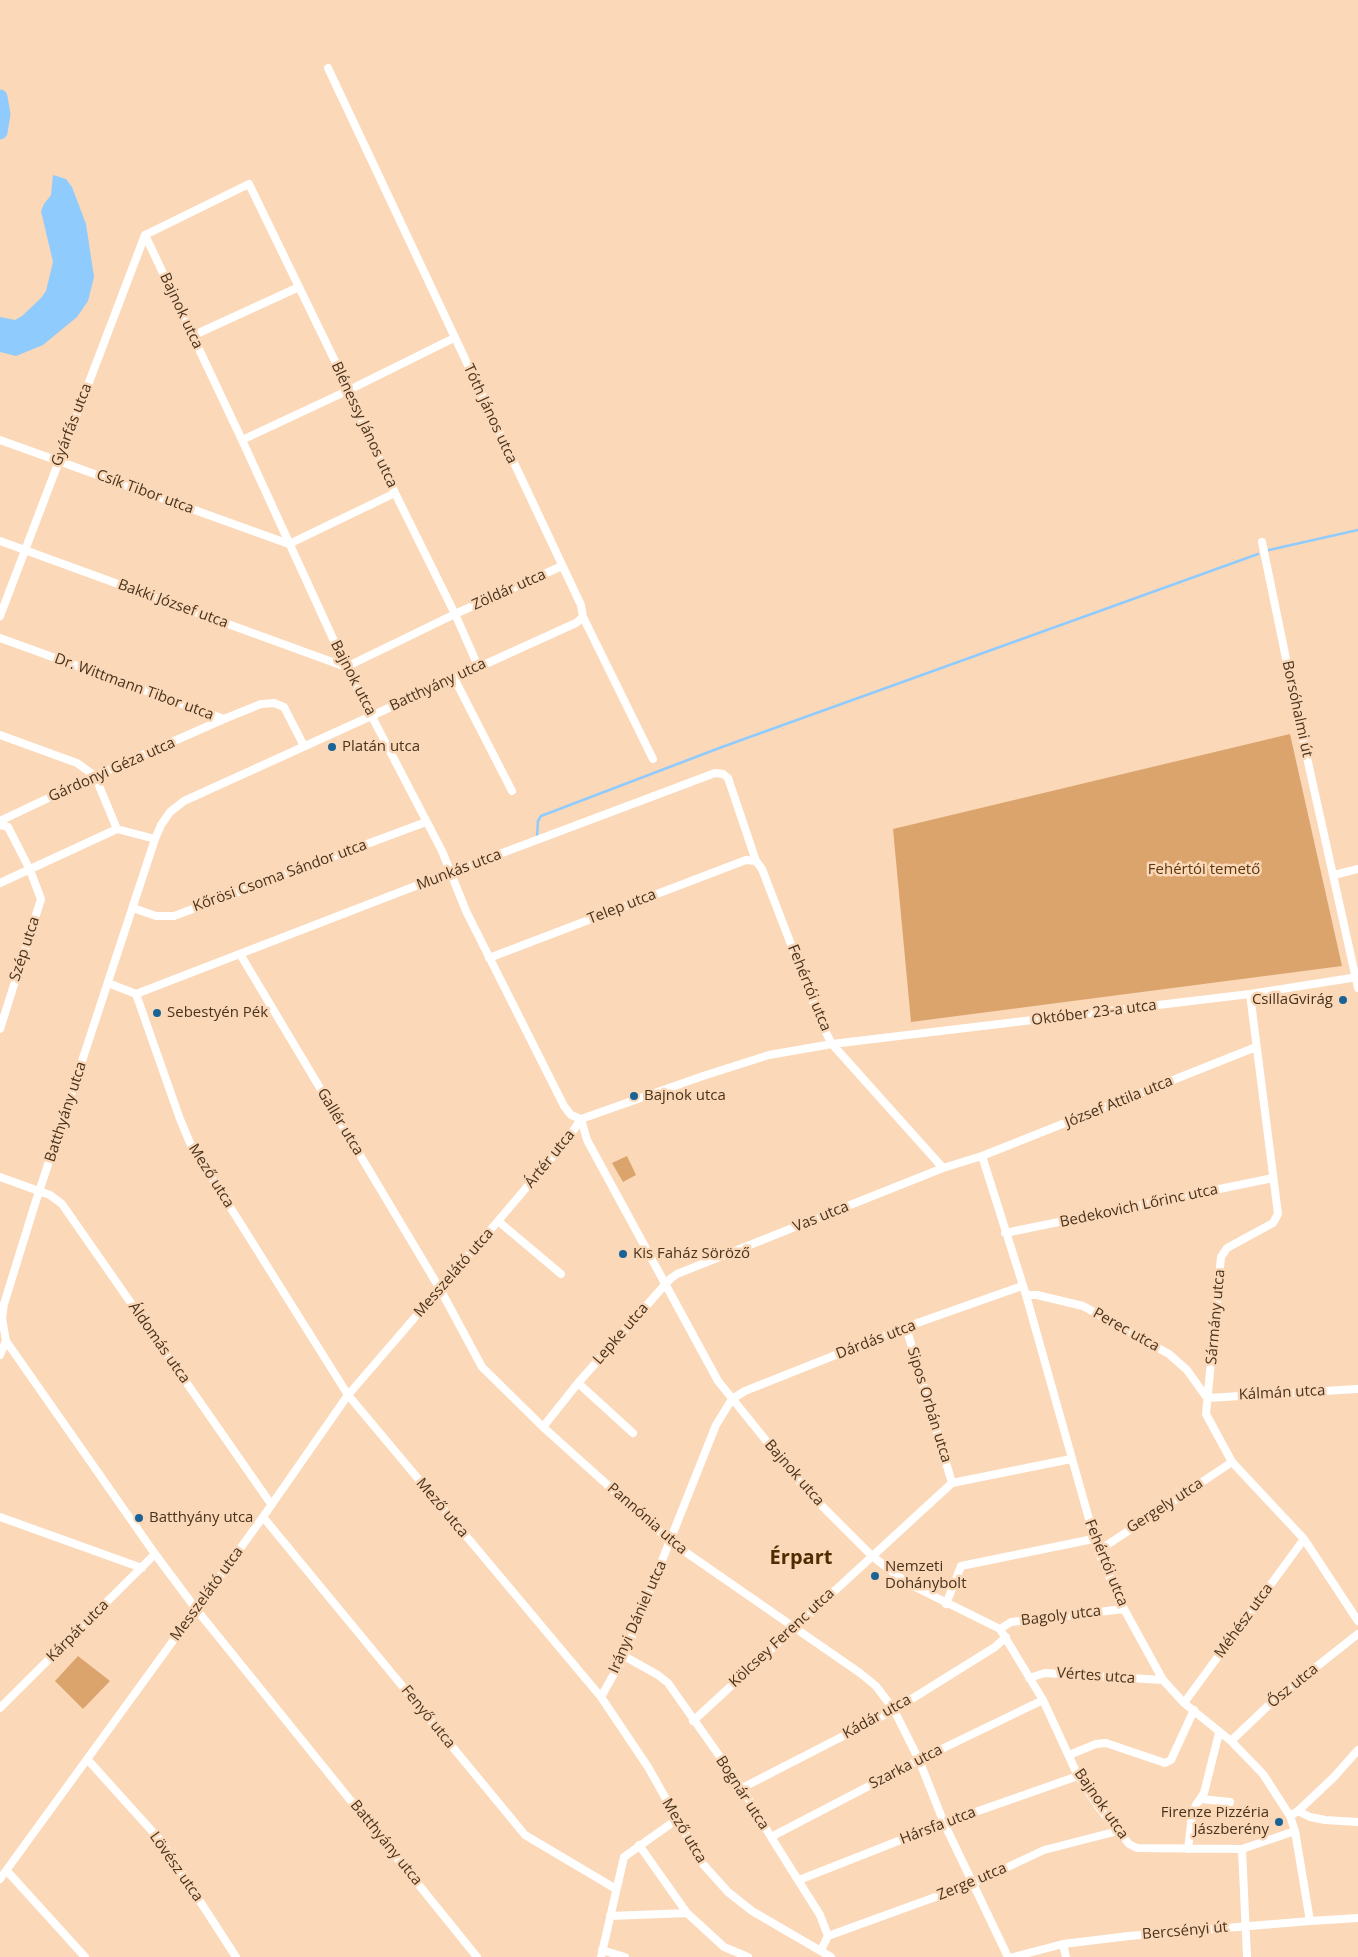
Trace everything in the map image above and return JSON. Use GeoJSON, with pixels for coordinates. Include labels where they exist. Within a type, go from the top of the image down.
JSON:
{"type":"FeatureCollection","features":[{"type":"Feature","properties":{"kind":"street","name":"Tóth János utca"},"geometry":{"type":"LineString","coordinates":[[328,68],[581,605],[583,617],[653,759]]}},
{"type":"Feature","properties":{"kind":"street","name":"Blénessy János utca"},"geometry":{"type":"LineString","coordinates":[[145,235],[250,184],[478,666]]}},
{"type":"Feature","properties":{"kind":"street","name":"Bajnok utca"},"geometry":{"type":"LineString","coordinates":[[145,235],[346,667],[451,872],[466,911],[489,958],[564,1106],[571,1115],[581,1119],[587,1140],[664,1285],[718,1381],[806,1490],[872,1556],[907,1583],[946,1604],[1000,1629],[1043,1700],[1078,1776],[1100,1809],[1129,1844],[1136,1848],[1242,1849],[1295,1831]]}},
{"type":"Feature","properties":{"kind":"street","name":"Gyárfás utca"},"geometry":{"type":"LineString","coordinates":[[0,616],[145,235]]}},
{"type":"Feature","properties":{"kind":"street"},"geometry":{"type":"LineString","coordinates":[[192,336],[299,287]]}},
{"type":"Feature","properties":{"kind":"street"},"geometry":{"type":"LineString","coordinates":[[242,440],[454,338]]}},
{"type":"Feature","properties":{"kind":"street","name":"Csík Tibor utca"},"geometry":{"type":"LineString","coordinates":[[0,440],[289,544]]}},
{"type":"Feature","properties":{"kind":"street"},"geometry":{"type":"LineString","coordinates":[[289,544],[396,493]]}},
{"type":"Feature","properties":{"kind":"street","name":"Bakki József utca"},"geometry":{"type":"LineString","coordinates":[[0,541],[346,667]]}},
{"type":"Feature","properties":{"kind":"street","name":"Borsóhalmi út"},"geometry":{"type":"LineString","coordinates":[[1262,542],[1298,717],[1358,988]]}},
{"type":"Feature","properties":{"kind":"street","name":"Zöldár utca"},"geometry":{"type":"LineString","coordinates":[[346,667],[455,614],[562,566]]}},
{"type":"Feature","properties":{"kind":"street","name":"Batthyány utca"},"geometry":{"type":"LineString","coordinates":[[477,1957],[196,1608],[155,1554],[6,1341],[2,1331],[2,1318],[4,1304],[39,1192],[155,839],[161,825],[170,812],[184,801],[576,623],[583,617]]}},
{"type":"Feature","properties":{"kind":"street","name":"Dr. Wittmann Tibor utca"},"geometry":{"type":"LineString","coordinates":[[0,638],[224,719],[261,704],[274,703],[284,707],[304,746]]}},
{"type":"Feature","properties":{"kind":"street"},"geometry":{"type":"LineString","coordinates":[[454,678],[512,791]]}},
{"type":"Feature","properties":{"kind":"street","name":"Gárdonyi Géza utca"},"geometry":{"type":"LineString","coordinates":[[0,823],[95,776],[224,719]]}},
{"type":"Feature","properties":{"kind":"street"},"geometry":{"type":"LineString","coordinates":[[0,735],[77,763],[95,776],[117,829]]}},
{"type":"Feature","properties":{"kind":"street","name":"Munkás utca"},"geometry":{"type":"LineString","coordinates":[[136,994],[451,872],[715,773],[722,774],[728,778],[756,861]]}},
{"type":"Feature","properties":{"kind":"street","name":"Kőrösi Csoma Sándor utca"},"geometry":{"type":"LineString","coordinates":[[133,908],[156,916],[174,916],[426,822]]}},
{"type":"Feature","properties":{"kind":"street","name":"Szép utca"},"geometry":{"type":"LineString","coordinates":[[0,823],[8,827],[30,870],[41,899],[0,1029]]}},
{"type":"Feature","properties":{"kind":"street"},"geometry":{"type":"LineString","coordinates":[[0,883],[117,829],[155,839]]}},
{"type":"Feature","properties":{"kind":"street","name":"Telep utca"},"geometry":{"type":"LineString","coordinates":[[489,958],[746,860],[756,861]]}},
{"type":"Feature","properties":{"kind":"street","name":"Fehértói utca"},"geometry":{"type":"LineString","coordinates":[[756,861],[762,869],[822,1024],[832,1044],[943,1168]]}},
{"type":"Feature","properties":{"kind":"street"},"geometry":{"type":"LineString","coordinates":[[1334,875],[1358,869]]}},
{"type":"Feature","properties":{"kind":"street","name":"Gallér utca"},"geometry":{"type":"LineString","coordinates":[[240,954],[440,1289]]}},
{"type":"Feature","properties":{"kind":"street","name":"Október 23-a utca"},"geometry":{"type":"LineString","coordinates":[[832,1044],[1250,994],[1356,977]]}},
{"type":"Feature","properties":{"kind":"street"},"geometry":{"type":"LineString","coordinates":[[108,983],[136,994]]}},
{"type":"Feature","properties":{"kind":"street","name":"Mező utca"},"geometry":{"type":"LineString","coordinates":[[136,994],[190,1143],[348,1395],[601,1697],[648,1767],[702,1864],[728,1892],[752,1911],[831,1957]]}},
{"type":"Feature","properties":{"kind":"street","name":"Sármány utca"},"geometry":{"type":"LineString","coordinates":[[1250,994],[1278,1214],[1273,1223],[1227,1248],[1220,1257],[1206,1414],[1232,1462],[1304,1539],[1358,1621]]}},
{"type":"Feature","properties":{"kind":"street","name":"Ártér utca"},"geometry":{"type":"LineString","coordinates":[[498,1221],[566,1141],[581,1119],[769,1055],[832,1044]]}},
{"type":"Feature","properties":{"kind":"street","name":"József Attila utca"},"geometry":{"type":"LineString","coordinates":[[982,1156],[1256,1047]]}},
{"type":"Feature","properties":{"kind":"street","name":"Fehértói utca"},"geometry":{"type":"LineString","coordinates":[[982,1156],[1026,1295],[1098,1550],[1124,1609],[1163,1680],[1184,1703],[1230,1740],[1263,1774],[1290,1816],[1295,1831],[1310,1921]]}},
{"type":"Feature","properties":{"kind":"street","name":"Vas utca"},"geometry":{"type":"LineString","coordinates":[[664,1285],[677,1274],[943,1168],[982,1156]]}},
{"type":"Feature","properties":{"kind":"street"},"geometry":{"type":"LineString","coordinates":[[0,1177],[39,1192]]}},
{"type":"Feature","properties":{"kind":"street","name":"Bedekovich Lőrinc utca"},"geometry":{"type":"LineString","coordinates":[[1005,1233],[1272,1178]]}},
{"type":"Feature","properties":{"kind":"street","name":"Áldomás utca"},"geometry":{"type":"LineString","coordinates":[[39,1192],[50,1195],[62,1204],[271,1504]]}},
{"type":"Feature","properties":{"kind":"street"},"geometry":{"type":"LineString","coordinates":[[498,1221],[561,1274]]}},
{"type":"Feature","properties":{"kind":"street","name":"Messzelátó utca"},"geometry":{"type":"LineString","coordinates":[[0,1879],[263,1517],[348,1395],[498,1221]]}},
{"type":"Feature","properties":{"kind":"street","name":"Lepke utca"},"geometry":{"type":"LineString","coordinates":[[543,1427],[578,1383],[664,1285]]}},
{"type":"Feature","properties":{"kind":"street","name":"Dárdás utca"},"geometry":{"type":"LineString","coordinates":[[732,1399],[745,1392],[906,1328],[1022,1286]]}},
{"type":"Feature","properties":{"kind":"street","name":"Pannónia utca"},"geometry":{"type":"LineString","coordinates":[[440,1289],[482,1367],[543,1427],[670,1542],[876,1686],[894,1710],[919,1760],[944,1823],[1008,1957]]}},
{"type":"Feature","properties":{"kind":"street","name":"Perec utca"},"geometry":{"type":"LineString","coordinates":[[1026,1295],[1037,1295],[1083,1306],[1169,1354],[1187,1370],[1207,1398]]}},
{"type":"Feature","properties":{"kind":"street","name":"Sipos Orbán utca"},"geometry":{"type":"LineString","coordinates":[[906,1328],[952,1483]]}},
{"type":"Feature","properties":{"kind":"street"},"geometry":{"type":"LineString","coordinates":[[0,1355],[6,1341]]}},
{"type":"Feature","properties":{"kind":"street"},"geometry":{"type":"LineString","coordinates":[[578,1383],[633,1433]]}},
{"type":"Feature","properties":{"kind":"street","name":"Kálmán utca"},"geometry":{"type":"LineString","coordinates":[[1207,1398],[1358,1389]]}},
{"type":"Feature","properties":{"kind":"street","name":"Irányi Dániel utca"},"geometry":{"type":"LineString","coordinates":[[601,1697],[624,1656],[716,1425],[732,1399]]}},
{"type":"Feature","properties":{"kind":"street"},"geometry":{"type":"LineString","coordinates":[[952,1483],[1071,1459]]}},
{"type":"Feature","properties":{"kind":"street","name":"Gergely utca"},"geometry":{"type":"LineString","coordinates":[[1098,1550],[1232,1462]]}},
{"type":"Feature","properties":{"kind":"street","name":"Kölcsey Ferenc utca"},"geometry":{"type":"LineString","coordinates":[[693,1721],[952,1483]]}},
{"type":"Feature","properties":{"kind":"street"},"geometry":{"type":"LineString","coordinates":[[0,1517],[142,1568]]}},
{"type":"Feature","properties":{"kind":"street","name":"Fenyő utca"},"geometry":{"type":"LineString","coordinates":[[263,1517],[525,1835],[616,1888]]}},
{"type":"Feature","properties":{"kind":"street"},"geometry":{"type":"LineString","coordinates":[[946,1604],[961,1566],[1094,1539]]}},
{"type":"Feature","properties":{"kind":"street","name":"Méhész utca"},"geometry":{"type":"LineString","coordinates":[[1184,1703],[1304,1539]]}},
{"type":"Feature","properties":{"kind":"street","name":"Kárpát utca"},"geometry":{"type":"LineString","coordinates":[[0,1708],[155,1554]]}},
{"type":"Feature","properties":{"kind":"street","name":"Bagoly utca"},"geometry":{"type":"LineString","coordinates":[[1000,1629],[1012,1622],[1124,1609]]}},
{"type":"Feature","properties":{"kind":"street","name":"Ősz utca"},"geometry":{"type":"LineString","coordinates":[[1230,1740],[1272,1702],[1358,1634]]}},
{"type":"Feature","properties":{"kind":"street","name":"Kádár utca"},"geometry":{"type":"LineString","coordinates":[[742,1788],[894,1710],[995,1647],[1006,1637]]}},
{"type":"Feature","properties":{"kind":"street","name":"Bognár utca"},"geometry":{"type":"LineString","coordinates":[[624,1656],[658,1675],[668,1684],[742,1788],[820,1915],[828,1936]]}},
{"type":"Feature","properties":{"kind":"street","name":"Vértes utca"},"geometry":{"type":"LineString","coordinates":[[1029,1678],[1045,1673],[1163,1680]]}},
{"type":"Feature","properties":{"kind":"street","name":"Szarka utca"},"geometry":{"type":"LineString","coordinates":[[771,1837],[919,1760],[1043,1700]]}},
{"type":"Feature","properties":{"kind":"street"},"geometry":{"type":"LineString","coordinates":[[1069,1755],[1096,1744],[1106,1743],[1165,1763],[1171,1760],[1194,1710]]}},
{"type":"Feature","properties":{"kind":"street"},"geometry":{"type":"LineString","coordinates":[[1188,1849],[1192,1814],[1204,1793],[1219,1733]]}},
{"type":"Feature","properties":{"kind":"street"},"geometry":{"type":"LineString","coordinates":[[1290,1816],[1298,1811],[1334,1777],[1358,1750]]}},
{"type":"Feature","properties":{"kind":"street","name":"Lövész utca"},"geometry":{"type":"LineString","coordinates":[[88,1760],[161,1841],[236,1957]]}},
{"type":"Feature","properties":{"kind":"street","name":"Hársfa utca"},"geometry":{"type":"LineString","coordinates":[[799,1880],[944,1823],[1078,1776]]}},
{"type":"Feature","properties":{"kind":"street"},"geometry":{"type":"LineString","coordinates":[[1201,1799],[1230,1802]]}},
{"type":"Feature","properties":{"kind":"street"},"geometry":{"type":"LineString","coordinates":[[1298,1811],[1310,1817],[1325,1820],[1358,1822]]}},
{"type":"Feature","properties":{"kind":"street"},"geometry":{"type":"LineString","coordinates":[[625,1957],[601,1954],[624,1857],[676,1820]]}},
{"type":"Feature","properties":{"kind":"street","name":"Zerge utca"},"geometry":{"type":"LineString","coordinates":[[828,1936],[974,1883],[1044,1850],[1118,1831]]}},
{"type":"Feature","properties":{"kind":"street"},"geometry":{"type":"LineString","coordinates":[[640,1845],[687,1913],[724,1947],[748,1957]]}},
{"type":"Feature","properties":{"kind":"street"},"geometry":{"type":"LineString","coordinates":[[1242,1849],[1244,1926],[1247,1957]]}},
{"type":"Feature","properties":{"kind":"street"},"geometry":{"type":"LineString","coordinates":[[7,1871],[85,1957]]}},
{"type":"Feature","properties":{"kind":"street"},"geometry":{"type":"LineString","coordinates":[[610,1916],[687,1913]]}},
{"type":"Feature","properties":{"kind":"street","name":"Bercsényi út"},"geometry":{"type":"LineString","coordinates":[[1013,1957],[1063,1944],[1129,1936],[1358,1918]]}},
{"type":"Feature","properties":{"kind":"street"},"geometry":{"type":"LineString","coordinates":[[821,1950],[828,1936]]}},
{"type":"Feature","properties":{"kind":"street"},"geometry":{"type":"LineString","coordinates":[[1063,1944],[1066,1957]]}},
{"type":"Feature","properties":{"kind":"green space","name":"Fehértói temető"},"geometry":{"type":"Polygon","coordinates":[[[1290,734],[1342,966],[911,1022],[893,829],[1290,734]]]}},
{"type":"Feature","properties":{"kind":"green space"},"geometry":{"type":"Polygon","coordinates":[[[627,1156],[636,1175],[623,1182],[612,1163],[627,1156]]]}},
{"type":"Feature","properties":{"kind":"green space"},"geometry":{"type":"Polygon","coordinates":[[[78,1656],[110,1681],[83,1709],[55,1681],[78,1656]]]}},
{"type":"Feature","properties":{"kind":"water"},"geometry":{"type":"Polygon","coordinates":[[[53,175],[66,179],[72,187],[86,224],[94,277],[88,301],[77,317],[43,345],[16,356],[0,352],[0,317],[15,320],[22,316],[46,291],[53,262],[41,211],[51,195],[53,175]]]}},
{"type":"Feature","properties":{"kind":"waterway"},"geometry":{"type":"LineString","coordinates":[[0,97],[3,114],[0,132]]}},
{"type":"Feature","properties":{"kind":"waterway"},"geometry":{"type":"LineString","coordinates":[[1269,550],[1358,530]]}},
{"type":"Feature","properties":{"kind":"waterway"},"geometry":{"type":"LineString","coordinates":[[537,837],[538,821],[541,816],[722,747],[1258,554]]}},
{"type":"Feature","properties":{"kind":"place","name":"Platán utca"},"geometry":{"type":"Point","coordinates":[332,747]}},
{"type":"Feature","properties":{"kind":"place","name":"CsillaGvirág"},"geometry":{"type":"Point","coordinates":[1343,1000]}},
{"type":"Feature","properties":{"kind":"place","name":"Sebestyén Pék"},"geometry":{"type":"Point","coordinates":[157,1013]}},
{"type":"Feature","properties":{"kind":"place","name":"Bajnok utca"},"geometry":{"type":"Point","coordinates":[634,1096]}},
{"type":"Feature","properties":{"kind":"place","name":"Kis Faház Söröző"},"geometry":{"type":"Point","coordinates":[623,1254]}},
{"type":"Feature","properties":{"kind":"place","name":"Batthyány utca"},"geometry":{"type":"Point","coordinates":[139,1518]}},
{"type":"Feature","properties":{"kind":"place","name":"Nemzeti Dohánybolt"},"geometry":{"type":"Point","coordinates":[875,1576]}},
{"type":"Feature","properties":{"kind":"place","name":"Firenze Pizzéria Jászberény"},"geometry":{"type":"Point","coordinates":[1279,1822]}},
{"type":"Feature","properties":{"kind":"district","name":"Érpart"},"geometry":{"type":"Point","coordinates":[801,1558]}}]}
